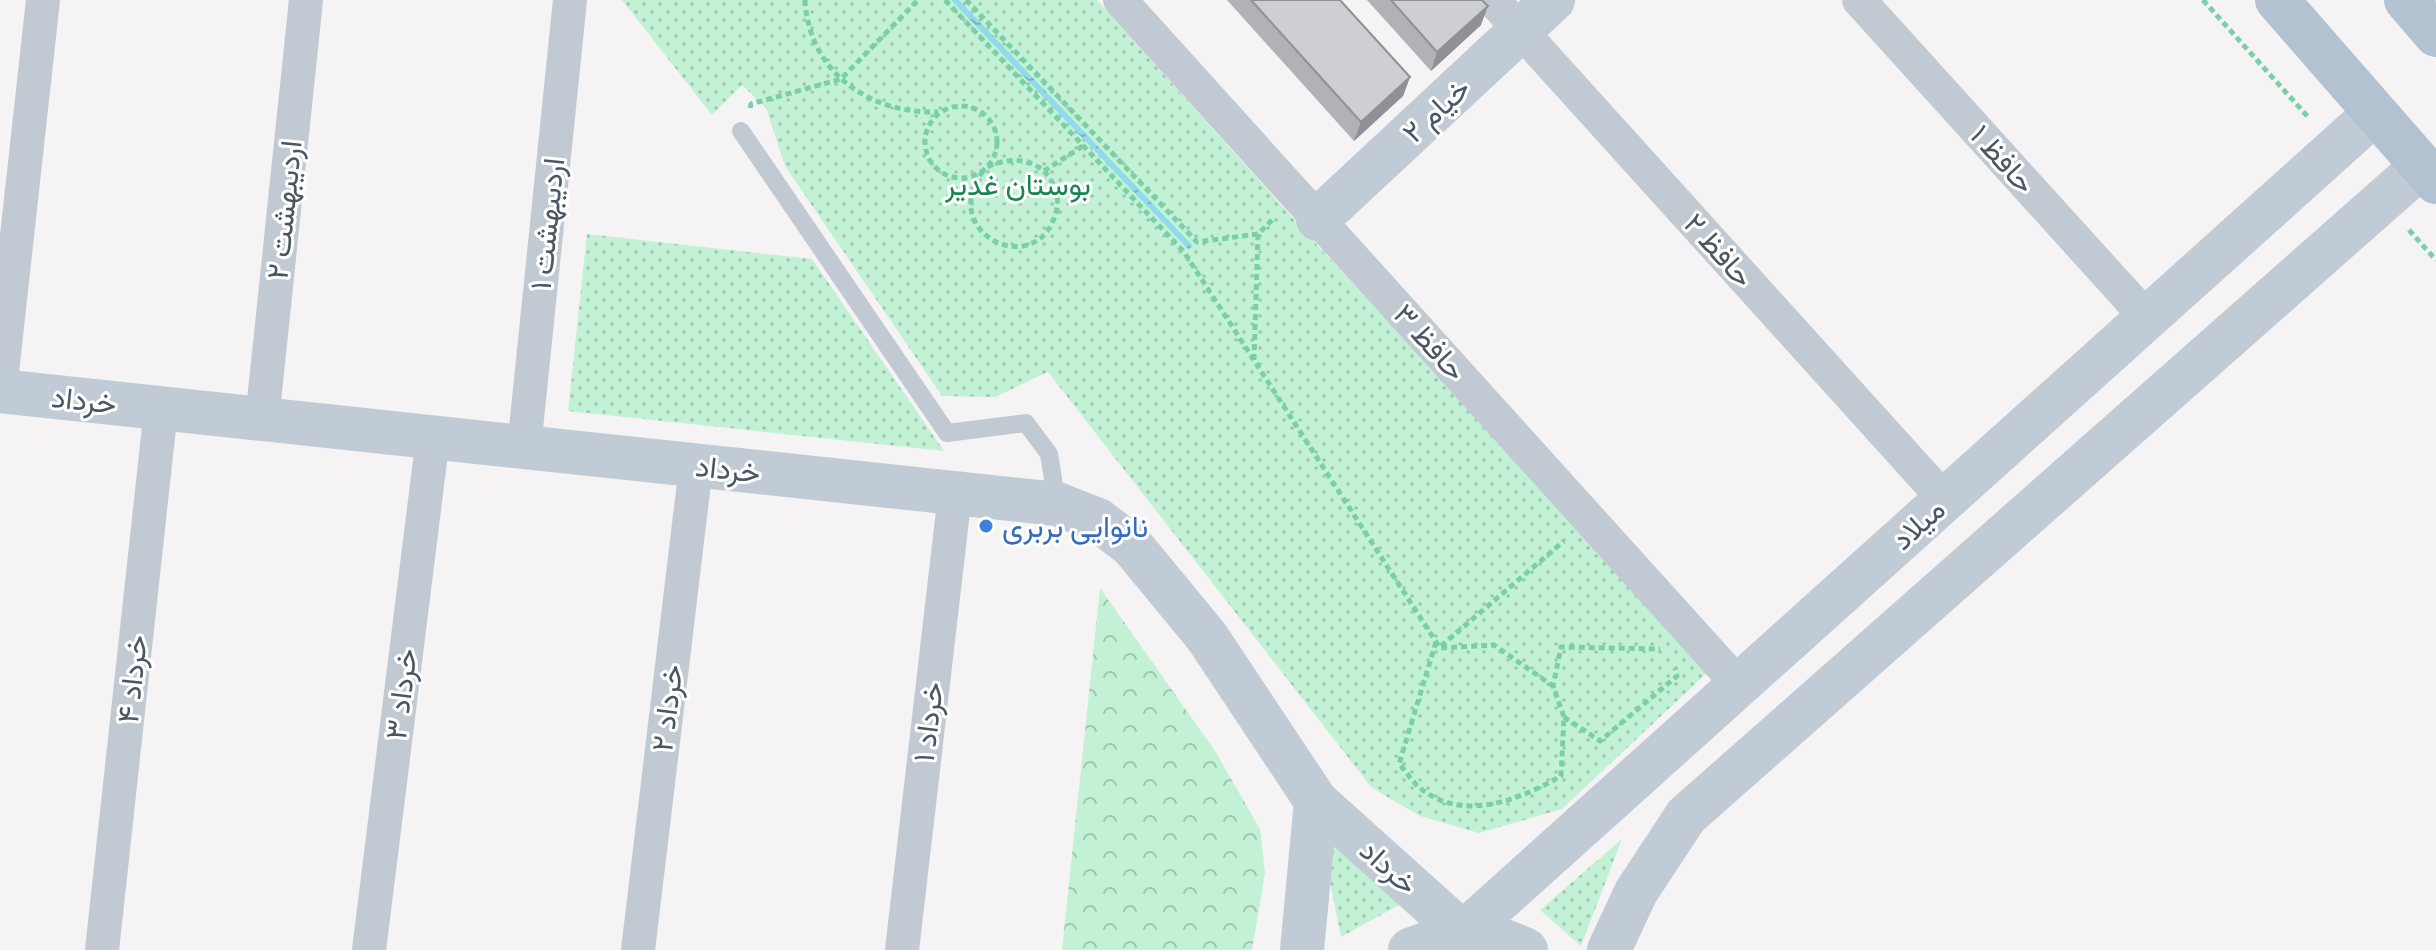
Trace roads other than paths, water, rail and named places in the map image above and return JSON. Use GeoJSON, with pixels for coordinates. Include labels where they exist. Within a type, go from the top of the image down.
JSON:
{"type":"FeatureCollection","features":[{"type":"Feature","properties":{"kind":"main road","name":"خیام ۲"},"geometry":{"type":"LineString","coordinates":[[1308,208],[1506,15],[1553,0]]}},
{"type":"Feature","properties":{"kind":"main road"},"geometry":{"type":"LineString","coordinates":[[1609,950],[1636,892],[1686,816],[2429,174],[2277,0]]}},
{"type":"Feature","properties":{"kind":"main road"},"geometry":{"type":"LineString","coordinates":[[2406,0],[2436,35]]}},
{"type":"Feature","properties":{"kind":"main road","name":"میلاد"},"geometry":{"type":"LineString","coordinates":[[1463,933],[2374,114]]}},
{"type":"Feature","properties":{"kind":"main road","name":"خرداد"},"geometry":{"type":"LineString","coordinates":[[0,390],[1057,504],[1098,520],[1132,546],[1207,637],[1316,801],[1463,933]]}},
{"type":"Feature","properties":{"kind":"main road","name":"خرداد"},"geometry":{"type":"LineString","coordinates":[[1302,950],[1316,801]]}},
{"type":"Feature","properties":{"kind":"main road"},"geometry":{"type":"LineString","coordinates":[[1410,950],[1463,933],[1495,937],[1526,950]]}},
{"type":"Feature","properties":{"kind":"street"},"geometry":{"type":"LineString","coordinates":[[0,390],[43,0]]}},
{"type":"Feature","properties":{"kind":"street","name":"اردیبهشت ۲"},"geometry":{"type":"LineString","coordinates":[[262,420],[306,0]]}},
{"type":"Feature","properties":{"kind":"street","name":"اردیبهشت ۱"},"geometry":{"type":"LineString","coordinates":[[524,448],[570,0]]}},
{"type":"Feature","properties":{"kind":"street","name":"حافظ ۳"},"geometry":{"type":"LineString","coordinates":[[1120,0],[1739,685]]}},
{"type":"Feature","properties":{"kind":"street","name":"حافظ ۱"},"geometry":{"type":"LineString","coordinates":[[1859,0],[2147,318]]}},
{"type":"Feature","properties":{"kind":"street","name":"حافظ ۲"},"geometry":{"type":"LineString","coordinates":[[1506,15],[1945,500]]}},
{"type":"Feature","properties":{"kind":"street","name":"خرداد ۴"},"geometry":{"type":"LineString","coordinates":[[102,950],[161,409]]}},
{"type":"Feature","properties":{"kind":"street","name":"خرداد ۳"},"geometry":{"type":"LineString","coordinates":[[369,950],[433,437]]}},
{"type":"Feature","properties":{"kind":"street","name":"خرداد ۲"},"geometry":{"type":"LineString","coordinates":[[638,950],[696,466]]}},
{"type":"Feature","properties":{"kind":"street","name":"خرداد ۱"},"geometry":{"type":"LineString","coordinates":[[902,950],[955,494]]}},
{"type":"Feature","properties":{"kind":"lane"},"geometry":{"type":"LineString","coordinates":[[741,131],[947,433],[1026,423],[1049,454],[1057,504]]}},
{"type":"Feature","properties":{"kind":"water"},"geometry":{"type":"Polygon","coordinates":[[[951,0],[959,0],[1193,246],[1189,250],[951,0]]]}},
{"type":"Feature","properties":{"kind":"place","name":"نانوایی بربری"},"geometry":{"type":"Point","coordinates":[986,526]}},
{"type":"Feature","properties":{"kind":"park label","name":"بوستان غدیر"},"geometry":{"type":"Point","coordinates":[1018,184]}}]}
